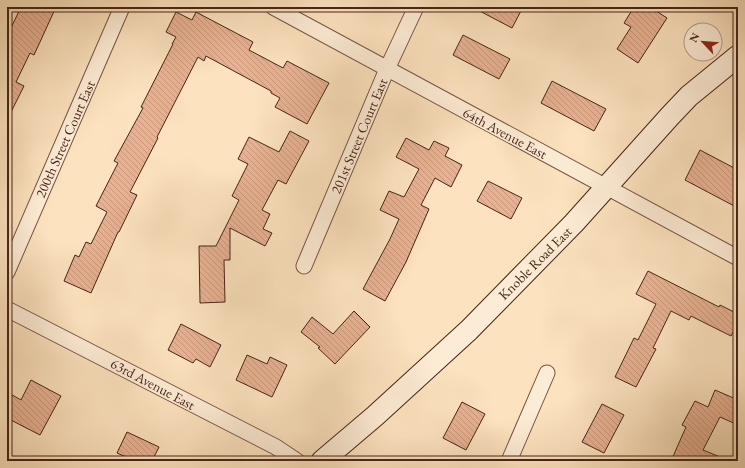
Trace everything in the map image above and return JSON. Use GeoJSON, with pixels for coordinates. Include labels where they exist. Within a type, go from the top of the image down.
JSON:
{"type":"FeatureCollection","features":[{"type":"Feature","properties":{"kind":"street","name":"200th Street Court East"},"geometry":{"type":"LineString","coordinates":[[7,272],[122,7]]}},
{"type":"Feature","properties":{"kind":"street","name":"64th Avenue East"},"geometry":{"type":"LineString","coordinates":[[273,7],[606,187],[736,253]]}},
{"type":"Feature","properties":{"kind":"street","name":"201st Street Court East"},"geometry":{"type":"LineString","coordinates":[[304,266],[387,69],[416,7]]}},
{"type":"Feature","properties":{"kind":"street","name":"Knoble Road East"},"geometry":{"type":"LineString","coordinates":[[322,461],[376,416],[469,330],[574,223],[689,96],[738,56]]}},
{"type":"Feature","properties":{"kind":"street","name":"63rd Avenue East"},"geometry":{"type":"LineString","coordinates":[[7,309],[276,447],[297,461]]}},
{"type":"Feature","properties":{"kind":"street"},"geometry":{"type":"LineString","coordinates":[[509,461],[548,373]]}},
{"type":"Feature","properties":{"kind":"building"},"geometry":{"type":"Polygon","coordinates":[[[21,7],[56,7],[34,55],[30,53],[16,82],[24,86],[7,120],[7,36],[21,7]]]}},
{"type":"Feature","properties":{"kind":"building"},"geometry":{"type":"Polygon","coordinates":[[[472,7],[523,7],[512,28],[472,7]]]}},
{"type":"Feature","properties":{"kind":"building"},"geometry":{"type":"Polygon","coordinates":[[[634,7],[650,7],[667,18],[638,63],[617,49],[631,27],[624,23],[634,7]]]}},
{"type":"Feature","properties":{"kind":"building"},"geometry":{"type":"Polygon","coordinates":[[[176,12],[192,20],[196,12],[253,42],[249,50],[283,68],[287,61],[329,83],[307,124],[275,107],[280,98],[271,93],[271,91],[206,56],[204,61],[198,57],[130,192],[137,195],[118,232],[91,293],[64,281],[75,255],[79,257],[86,242],[91,244],[107,212],[96,206],[118,163],[114,161],[143,108],[141,107],[176,37],[166,32],[176,12]]]}},
{"type":"Feature","properties":{"kind":"building"},"geometry":{"type":"Polygon","coordinates":[[[463,35],[510,59],[499,79],[453,55],[463,35]]]}},
{"type":"Feature","properties":{"kind":"building"},"geometry":{"type":"Polygon","coordinates":[[[552,81],[606,109],[594,131],[541,103],[552,81]]]}},
{"type":"Feature","properties":{"kind":"building"},"geometry":{"type":"Polygon","coordinates":[[[290,131],[309,141],[286,184],[278,180],[262,210],[270,214],[263,229],[272,233],[265,246],[230,228],[230,260],[224,260],[225,302],[200,303],[199,246],[216,246],[239,200],[232,196],[248,164],[238,159],[249,137],[279,152],[290,131]]]}},
{"type":"Feature","properties":{"kind":"building"},"geometry":{"type":"Polygon","coordinates":[[[406,138],[429,150],[434,141],[449,148],[445,156],[462,165],[451,187],[435,178],[421,205],[429,209],[406,262],[385,301],[363,289],[399,219],[380,210],[389,191],[404,197],[419,169],[396,157],[406,138]]]}},
{"type":"Feature","properties":{"kind":"building"},"geometry":{"type":"Polygon","coordinates":[[[700,150],[738,170],[738,208],[685,180],[700,150]]]}},
{"type":"Feature","properties":{"kind":"building"},"geometry":{"type":"Polygon","coordinates":[[[488,181],[522,198],[511,219],[477,201],[488,181]]]}},
{"type":"Feature","properties":{"kind":"building"},"geometry":{"type":"Polygon","coordinates":[[[648,271],[719,307],[720,305],[738,314],[738,323],[731,336],[691,316],[689,320],[671,311],[653,348],[656,349],[636,387],[615,377],[634,338],[638,340],[656,304],[636,294],[648,271]]]}},
{"type":"Feature","properties":{"kind":"building"},"geometry":{"type":"Polygon","coordinates":[[[354,311],[370,327],[335,364],[318,348],[320,347],[301,332],[312,317],[333,334],[354,311]]]}},
{"type":"Feature","properties":{"kind":"building"},"geometry":{"type":"Polygon","coordinates":[[[181,324],[221,345],[210,367],[196,359],[193,363],[168,350],[181,324]]]}},
{"type":"Feature","properties":{"kind":"building"},"geometry":{"type":"Polygon","coordinates":[[[247,355],[267,364],[270,357],[287,365],[272,397],[236,380],[247,355]]]}},
{"type":"Feature","properties":{"kind":"building"},"geometry":{"type":"Polygon","coordinates":[[[31,380],[61,396],[40,435],[7,418],[7,392],[21,400],[31,380]]]}},
{"type":"Feature","properties":{"kind":"building"},"geometry":{"type":"Polygon","coordinates":[[[715,390],[738,400],[738,425],[720,417],[703,450],[730,461],[671,461],[686,427],[682,425],[695,401],[708,407],[715,390]]]}},
{"type":"Feature","properties":{"kind":"building"},"geometry":{"type":"Polygon","coordinates":[[[462,402],[485,414],[466,450],[443,438],[462,402]]]}},
{"type":"Feature","properties":{"kind":"building"},"geometry":{"type":"Polygon","coordinates":[[[602,404],[624,415],[604,453],[582,442],[602,404]]]}},
{"type":"Feature","properties":{"kind":"building"},"geometry":{"type":"Polygon","coordinates":[[[127,432],[159,447],[152,461],[124,461],[126,457],[117,453],[127,432]]]}}]}
